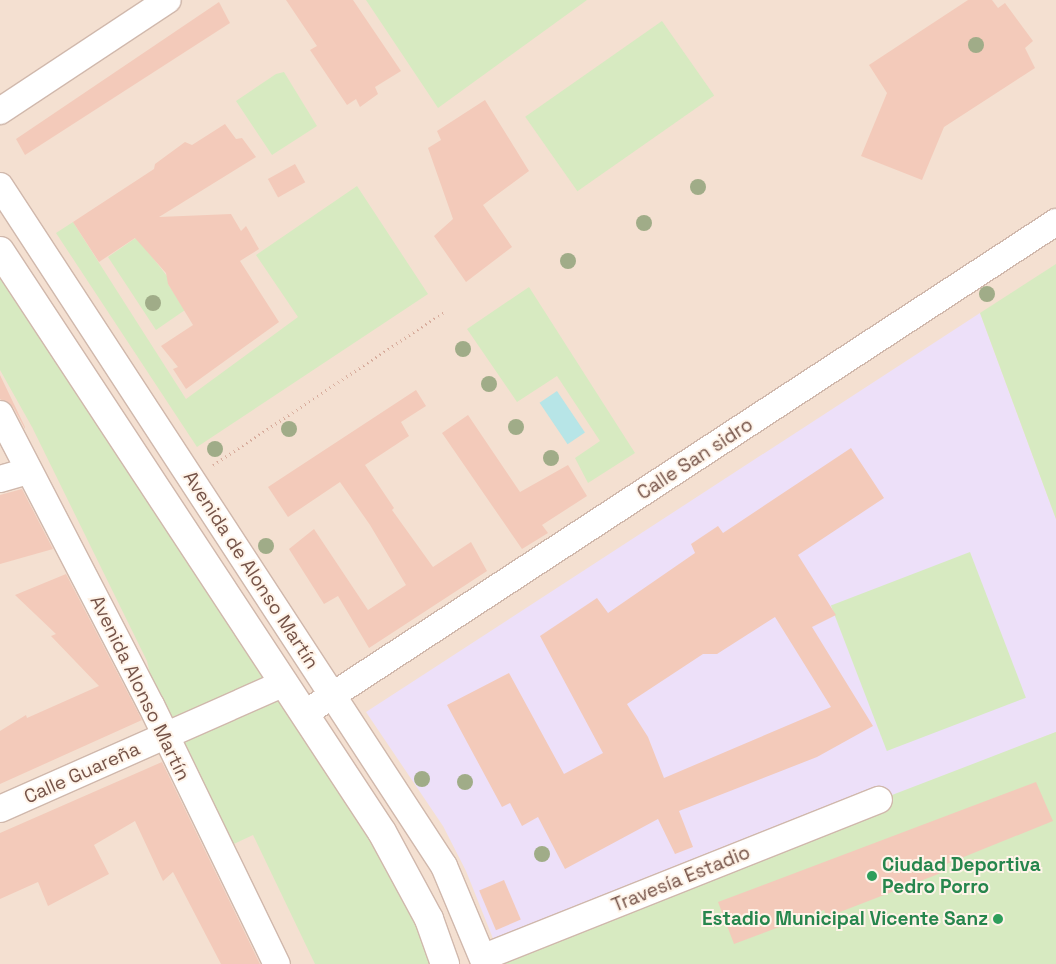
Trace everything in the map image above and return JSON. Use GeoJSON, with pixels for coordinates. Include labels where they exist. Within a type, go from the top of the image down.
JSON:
{"type":"FeatureCollection","features":[{"type":"Feature","properties":{"kind":"main road","name":"Avenida de Alonso Martín"},"geometry":{"type":"LineString","coordinates":[[0,251],[408,875],[429,919],[445,964]]}},
{"type":"Feature","properties":{"kind":"street"},"geometry":{"type":"LineString","coordinates":[[0,111],[168,0]]}},
{"type":"Feature","properties":{"kind":"street","name":"Avenida de Alonso Martín"},"geometry":{"type":"LineString","coordinates":[[0,186],[444,866],[484,961]]}},
{"type":"Feature","properties":{"kind":"street","name":"Calle San sidro"},"geometry":{"type":"LineString","coordinates":[[304,714],[1056,222]]}},
{"type":"Feature","properties":{"kind":"street","name":"Avenida Alonso Martín"},"geometry":{"type":"LineString","coordinates":[[0,414],[28,471],[81,568],[278,964]]}},
{"type":"Feature","properties":{"kind":"street"},"geometry":{"type":"LineString","coordinates":[[0,479],[28,471]]}},
{"type":"Feature","properties":{"kind":"street","name":"Calle Guareña"},"geometry":{"type":"LineString","coordinates":[[0,809],[284,683]]}},
{"type":"Feature","properties":{"kind":"street","name":"Travesía Estadio"},"geometry":{"type":"LineString","coordinates":[[484,961],[879,800]]}},
{"type":"Feature","properties":{"kind":"path"},"geometry":{"type":"LineString","coordinates":[[191,479],[444,312]]}},
{"type":"Feature","properties":{"kind":"shaded area"},"geometry":{"type":"Polygon","coordinates":[[[0,0],[1056,0],[1056,964],[0,964],[0,0]]]}},
{"type":"Feature","properties":{"kind":"shaded area"},"geometry":{"type":"Polygon","coordinates":[[[980,313],[1056,519],[1056,732],[498,951],[466,871],[443,826],[366,712],[980,313]]]}},
{"type":"Feature","properties":{"kind":"green space"},"geometry":{"type":"Polygon","coordinates":[[[366,0],[587,0],[438,108],[366,0]]]}},
{"type":"Feature","properties":{"kind":"green space"},"geometry":{"type":"Polygon","coordinates":[[[662,21],[714,96],[577,191],[525,117],[662,21]]]}},
{"type":"Feature","properties":{"kind":"green space"},"geometry":{"type":"Polygon","coordinates":[[[284,72],[317,126],[272,155],[236,101],[276,74],[284,72]]]}},
{"type":"Feature","properties":{"kind":"green space"},"geometry":{"type":"Polygon","coordinates":[[[357,186],[428,294],[197,447],[56,233],[73,222],[186,399],[298,317],[256,255],[357,186]]]}},
{"type":"Feature","properties":{"kind":"green space"},"geometry":{"type":"Polygon","coordinates":[[[137,237],[170,280],[168,284],[185,310],[156,330],[108,257],[137,237]]]}},
{"type":"Feature","properties":{"kind":"green space"},"geometry":{"type":"Polygon","coordinates":[[[0,251],[304,714],[445,964],[315,964],[253,835],[221,850],[165,737],[147,661],[32,427],[0,370],[0,251]]]}},
{"type":"Feature","properties":{"kind":"green space"},"geometry":{"type":"Polygon","coordinates":[[[1056,264],[1056,519],[980,313],[1056,264]]]}},
{"type":"Feature","properties":{"kind":"green space"},"geometry":{"type":"Polygon","coordinates":[[[529,287],[635,453],[588,483],[575,458],[600,441],[557,376],[517,402],[467,329],[529,287]]]}},
{"type":"Feature","properties":{"kind":"green space"},"geometry":{"type":"Polygon","coordinates":[[[970,552],[1026,698],[887,751],[831,605],[970,552]]]}},
{"type":"Feature","properties":{"kind":"green space","name":"Ciudad Deportiva Pedro Porro"},"geometry":{"type":"Polygon","coordinates":[[[1056,732],[1056,964],[501,964],[879,800],[1056,732]]]}},
{"type":"Feature","properties":{"kind":"water"},"geometry":{"type":"Polygon","coordinates":[[[557,391],[585,432],[568,444],[540,403],[557,391]]]}},
{"type":"Feature","properties":{"kind":"building"},"geometry":{"type":"Polygon","coordinates":[[[286,0],[353,0],[401,71],[375,87],[378,94],[360,107],[356,99],[347,105],[310,50],[317,46],[286,0]]]}},
{"type":"Feature","properties":{"kind":"building"},"geometry":{"type":"Polygon","coordinates":[[[968,0],[992,0],[998,8],[1005,3],[1033,41],[1025,48],[1035,68],[944,127],[922,180],[861,156],[887,93],[869,65],[968,0]]]}},
{"type":"Feature","properties":{"kind":"building"},"geometry":{"type":"Polygon","coordinates":[[[219,2],[230,23],[25,155],[16,139],[219,2]]]}},
{"type":"Feature","properties":{"kind":"building"},"geometry":{"type":"Polygon","coordinates":[[[485,100],[529,171],[483,205],[512,247],[466,282],[434,236],[453,219],[428,148],[441,140],[437,131],[485,100]]]}},
{"type":"Feature","properties":{"kind":"building"},"geometry":{"type":"Polygon","coordinates":[[[225,124],[236,139],[242,138],[256,157],[159,217],[231,214],[241,231],[246,226],[259,249],[240,261],[279,322],[186,389],[173,369],[178,367],[161,346],[193,325],[168,284],[166,273],[135,238],[99,262],[73,222],[154,169],[155,164],[185,142],[192,145],[225,124]]]}},
{"type":"Feature","properties":{"kind":"building"},"geometry":{"type":"Polygon","coordinates":[[[295,164],[305,182],[278,197],[268,179],[295,164]]]}},
{"type":"Feature","properties":{"kind":"building"},"geometry":{"type":"Polygon","coordinates":[[[0,375],[25,429],[13,407],[0,399],[0,375]]]}},
{"type":"Feature","properties":{"kind":"building"},"geometry":{"type":"Polygon","coordinates":[[[416,390],[426,406],[401,422],[409,436],[365,465],[394,508],[392,510],[433,567],[471,542],[487,571],[369,648],[338,596],[324,604],[289,549],[314,529],[368,610],[406,585],[370,525],[340,482],[288,517],[268,487],[416,390]]]}},
{"type":"Feature","properties":{"kind":"building"},"geometry":{"type":"Polygon","coordinates":[[[468,415],[520,492],[568,465],[587,496],[542,525],[548,533],[522,549],[442,433],[468,415]]]}},
{"type":"Feature","properties":{"kind":"building"},"geometry":{"type":"Polygon","coordinates":[[[851,448],[884,498],[798,555],[836,615],[812,627],[873,726],[817,757],[679,811],[693,847],[675,854],[658,819],[565,869],[538,817],[522,826],[510,803],[502,807],[447,705],[509,673],[564,774],[603,753],[540,636],[597,598],[608,613],[695,553],[691,544],[718,526],[723,533],[851,448]],[[775,617],[717,654],[703,654],[627,704],[648,737],[664,778],[831,707],[775,617]]]}},
{"type":"Feature","properties":{"kind":"building"},"geometry":{"type":"Polygon","coordinates":[[[22,489],[53,549],[0,564],[0,495],[22,489]]]}},
{"type":"Feature","properties":{"kind":"building"},"geometry":{"type":"Polygon","coordinates":[[[66,574],[142,720],[0,784],[0,731],[26,715],[27,718],[99,686],[51,636],[56,634],[15,595],[66,574]]]}},
{"type":"Feature","properties":{"kind":"building"},"geometry":{"type":"Polygon","coordinates":[[[162,762],[260,964],[221,964],[173,872],[163,881],[135,821],[94,845],[109,874],[48,906],[38,882],[0,899],[0,833],[162,762]]]}},
{"type":"Feature","properties":{"kind":"building"},"geometry":{"type":"Polygon","coordinates":[[[1036,782],[1053,821],[939,867],[941,873],[827,917],[824,910],[734,944],[718,902],[1036,782]]]}},
{"type":"Feature","properties":{"kind":"building"},"geometry":{"type":"Polygon","coordinates":[[[504,880],[521,920],[496,930],[479,891],[504,880]]]}},
{"type":"Feature","properties":{"kind":"place","name":"Ciudad Deportiva Pedro Porro"},"geometry":{"type":"Point","coordinates":[872,876]}},
{"type":"Feature","properties":{"kind":"place","name":"Estadio Municipal Vicente Sanz"},"geometry":{"type":"Point","coordinates":[998,919]}}]}
